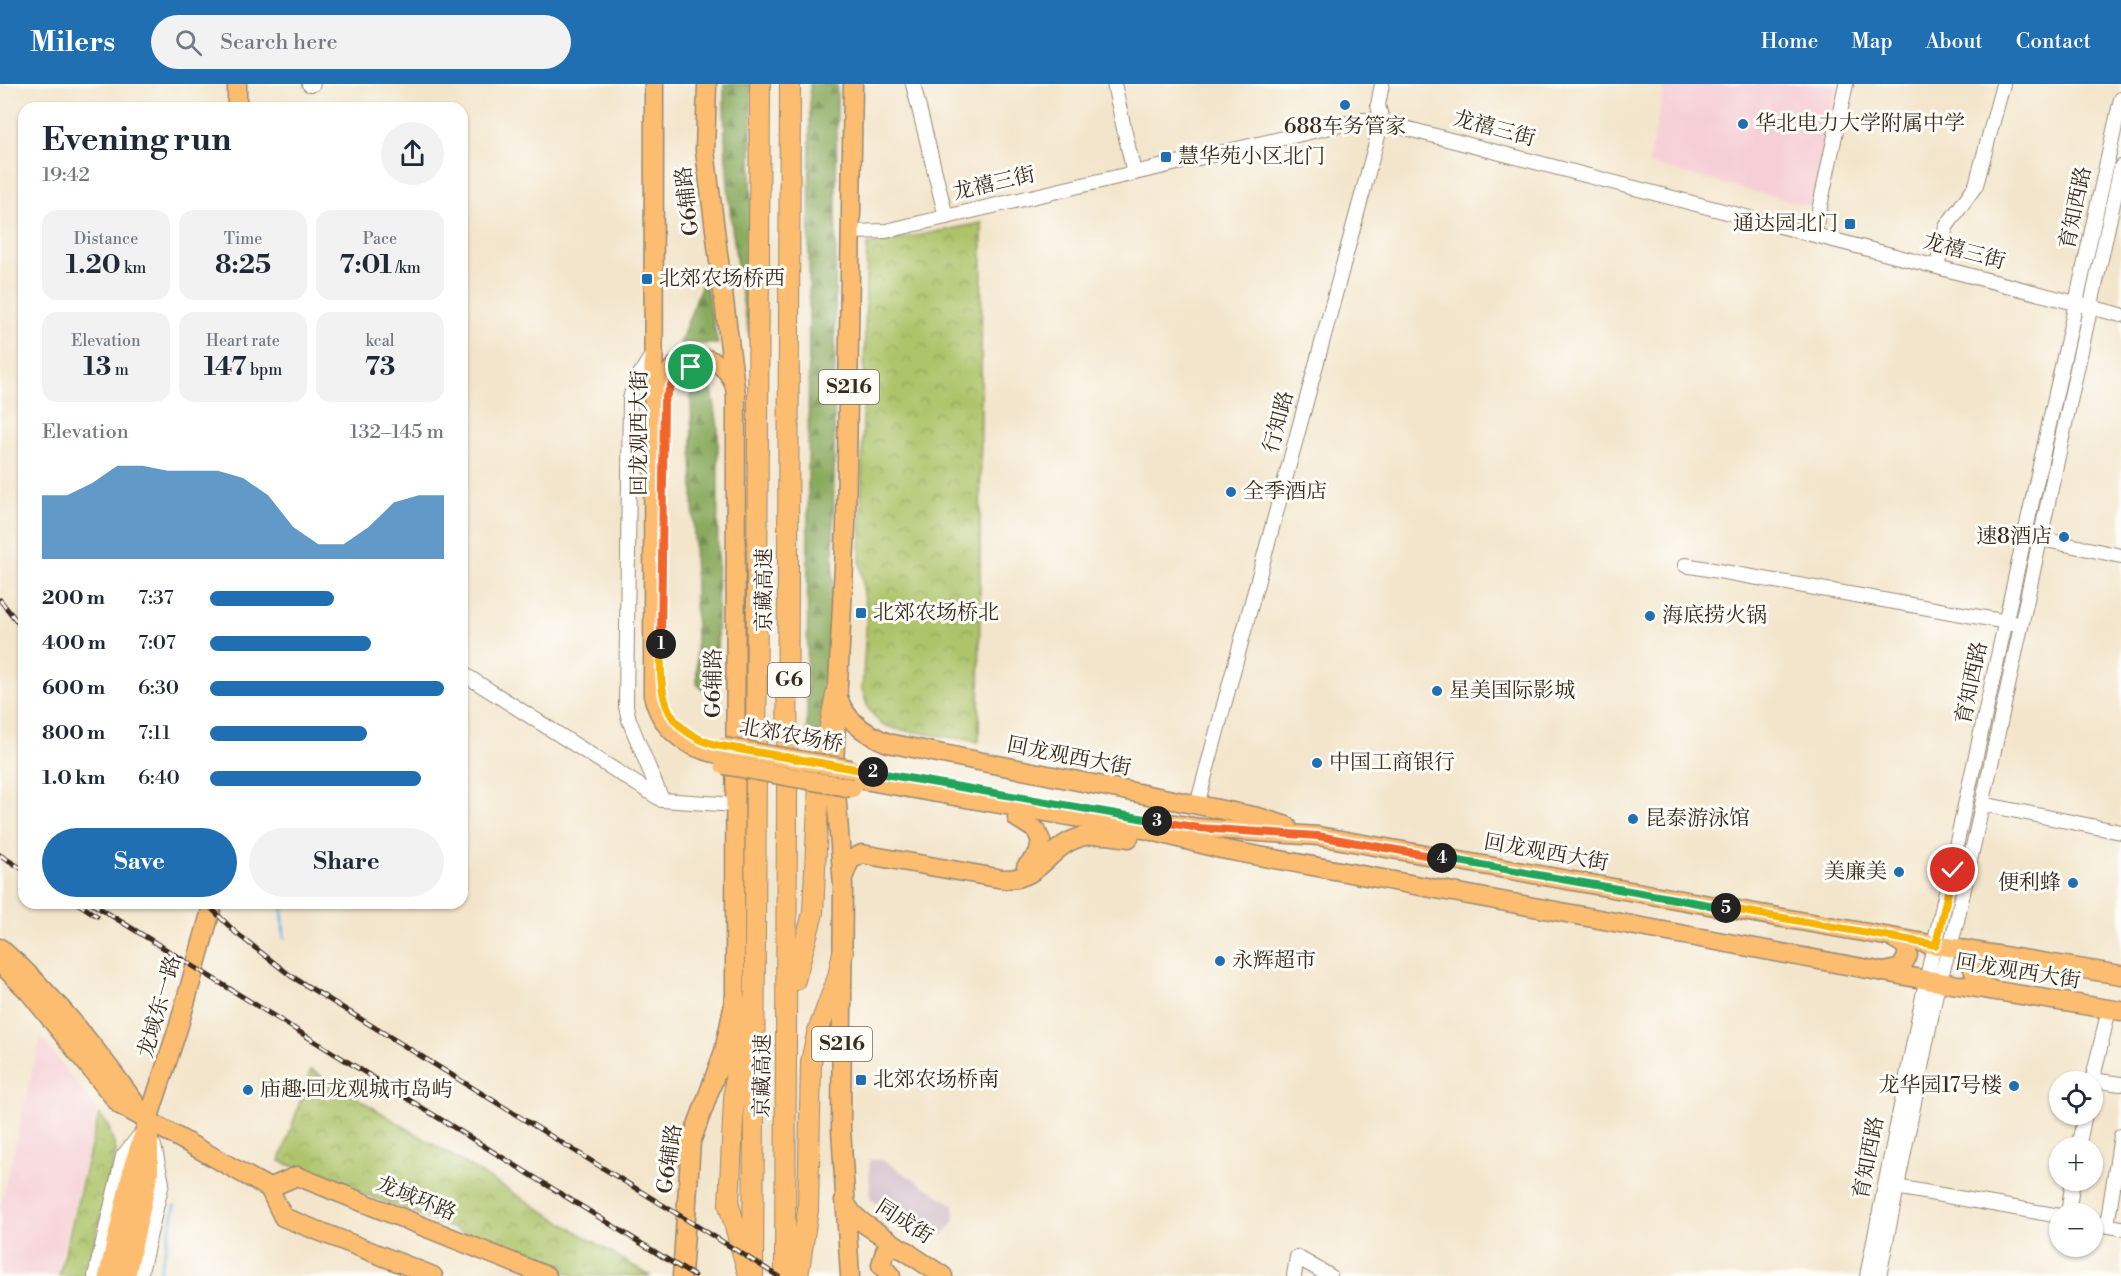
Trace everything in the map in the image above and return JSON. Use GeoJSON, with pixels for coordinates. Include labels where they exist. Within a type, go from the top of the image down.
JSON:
{"type":"FeatureCollection","features":[{"type":"Feature","properties":{"kind":"highway","name":"京藏高速"},"geometry":{"type":"LineString","coordinates":[[751,1276],[760,84]]}},
{"type":"Feature","properties":{"kind":"highway","name":"京藏高速"},"geometry":{"type":"LineString","coordinates":[[785,1276],[788,1006],[790,84]]}},
{"type":"Feature","properties":{"kind":"highway"},"geometry":{"type":"LineString","coordinates":[[788,1006],[813,913],[819,783],[837,689]]}},
{"type":"Feature","properties":{"kind":"highway"},"geometry":{"type":"LineString","coordinates":[[798,1276],[808,1210],[811,1062],[817,1034],[838,977],[843,952]]}},
{"type":"Feature","properties":{"kind":"highway"},"geometry":{"type":"LineString","coordinates":[[735,999],[736,1058],[729,1205],[751,1276]]}},
{"type":"Feature","properties":{"kind":"main road"},"geometry":{"type":"LineString","coordinates":[[237,84],[237,102]]}},
{"type":"Feature","properties":{"kind":"main road","name":"回龙观西大街"},"geometry":{"type":"LineString","coordinates":[[654,84],[653,695],[662,719],[673,733],[697,748],[724,756]]}},
{"type":"Feature","properties":{"kind":"main road","name":"回龙观西大街"},"geometry":{"type":"LineString","coordinates":[[663,84],[662,691],[668,710],[679,725],[724,756]]}},
{"type":"Feature","properties":{"kind":"main road","name":"G6辅路"},"geometry":{"type":"LineString","coordinates":[[682,1276],[691,1142],[724,1051],[735,999],[736,395],[705,151],[707,84]]}},
{"type":"Feature","properties":{"kind":"main road","name":"S216"},"geometry":{"type":"LineString","coordinates":[[850,1276],[841,1129],[843,886],[836,816],[837,689],[846,526],[853,84]]}},
{"type":"Feature","properties":{"kind":"main road"},"geometry":{"type":"LineString","coordinates":[[664,393],[675,377],[685,370],[698,366],[711,369],[726,378],[736,395]]}},
{"type":"Feature","properties":{"kind":"main road","name":"回龙观西大街"},"geometry":{"type":"LineString","coordinates":[[837,689],[840,705],[847,717],[869,734],[888,744],[1258,817],[1318,836]]}},
{"type":"Feature","properties":{"kind":"main road","name":"北郊农场桥"},"geometry":{"type":"LineString","coordinates":[[724,756],[852,778]]}},
{"type":"Feature","properties":{"kind":"main road","name":"回龙观西大街"},"geometry":{"type":"LineString","coordinates":[[852,778],[1017,818],[1132,832],[1933,981],[2115,1010]]}},
{"type":"Feature","properties":{"kind":"main road","name":"回龙观西大街"},"geometry":{"type":"LineString","coordinates":[[852,778],[1192,827],[1318,836],[1888,937],[2121,975]]}},
{"type":"Feature","properties":{"kind":"main road","name":"回龙观西大街"},"geometry":{"type":"LineString","coordinates":[[852,778],[1148,830],[1201,845]]}},
{"type":"Feature","properties":{"kind":"main road"},"geometry":{"type":"LineString","coordinates":[[836,816],[842,831],[864,845],[1008,872],[1021,870],[1031,863],[1041,844],[1036,830],[1017,818]]}},
{"type":"Feature","properties":{"kind":"main road"},"geometry":{"type":"LineString","coordinates":[[843,886],[846,867],[852,858],[859,854],[1010,880],[1028,876],[1059,848],[1074,839],[1090,835],[1221,849]]}},
{"type":"Feature","properties":{"kind":"main road","name":"龙域东一路"},"geometry":{"type":"LineString","coordinates":[[108,1276],[134,1163],[149,1123],[211,909]]}},
{"type":"Feature","properties":{"kind":"main road"},"geometry":{"type":"LineString","coordinates":[[1880,971],[1898,970],[1907,958],[1905,945],[1888,937]]}},
{"type":"Feature","properties":{"kind":"main road"},"geometry":{"type":"LineString","coordinates":[[0,948],[38,983],[124,1087],[149,1123]]}},
{"type":"Feature","properties":{"kind":"main road"},"geometry":{"type":"LineString","coordinates":[[1991,990],[1978,983],[1973,969],[1981,958],[1996,955]]}},
{"type":"Feature","properties":{"kind":"main road"},"geometry":{"type":"LineString","coordinates":[[0,963],[29,992],[120,1105],[269,1188],[283,1216],[433,1276]]}},
{"type":"Feature","properties":{"kind":"main road","name":"龙域东一路"},"geometry":{"type":"LineString","coordinates":[[126,1276],[149,1173],[149,1123]]}},
{"type":"Feature","properties":{"kind":"main road","name":"龙域环路"},"geometry":{"type":"LineString","coordinates":[[269,1188],[297,1176],[547,1276]]}},
{"type":"Feature","properties":{"kind":"main road","name":"同成街"},"geometry":{"type":"LineString","coordinates":[[844,1201],[863,1223],[909,1251],[943,1276]]}},
{"type":"Feature","properties":{"kind":"main road"},"geometry":{"type":"LineString","coordinates":[[891,1276],[881,1265],[885,1251],[895,1247],[909,1251]]}},
{"type":"Feature","properties":{"kind":"main road"},"geometry":{"type":"LineString","coordinates":[[877,1276],[891,1276]]}},
{"type":"Feature","properties":{"kind":"street"},"geometry":{"type":"LineString","coordinates":[[913,84],[946,217]]}},
{"type":"Feature","properties":{"kind":"street"},"geometry":{"type":"LineString","coordinates":[[1114,84],[1134,173]]}},
{"type":"Feature","properties":{"kind":"street","name":"行知路"},"geometry":{"type":"LineString","coordinates":[[1197,805],[1382,121],[1378,102],[1382,84]]}},
{"type":"Feature","properties":{"kind":"street"},"geometry":{"type":"LineString","coordinates":[[1814,234],[1846,84]]}},
{"type":"Feature","properties":{"kind":"street"},"geometry":{"type":"LineString","coordinates":[[1937,266],[1946,227],[1976,184],[2003,84]]}},
{"type":"Feature","properties":{"kind":"street","name":"育知西路"},"geometry":{"type":"LineString","coordinates":[[1942,946],[2007,621],[2121,99]]}},
{"type":"Feature","properties":{"kind":"street","name":"龙禧三街"},"geometry":{"type":"LineString","coordinates":[[852,232],[878,232],[1361,120],[1382,121],[2121,315]]}},
{"type":"Feature","properties":{"kind":"street","name":"育知西路"},"geometry":{"type":"LineString","coordinates":[[1867,1276],[1933,981],[1982,804],[2121,167]]}},
{"type":"Feature","properties":{"kind":"street","name":"回龙观西大街"},"geometry":{"type":"LineString","coordinates":[[652,355],[634,384],[630,399],[626,706],[629,720],[662,800]]}},
{"type":"Feature","properties":{"kind":"street"},"geometry":{"type":"LineString","coordinates":[[2026,535],[2121,556]]}},
{"type":"Feature","properties":{"kind":"street"},"geometry":{"type":"LineString","coordinates":[[1685,565],[2021,624]]}},
{"type":"Feature","properties":{"kind":"street"},"geometry":{"type":"LineString","coordinates":[[468,677],[662,800],[736,805]]}},
{"type":"Feature","properties":{"kind":"street"},"geometry":{"type":"LineString","coordinates":[[1982,804],[2121,832]]}},
{"type":"Feature","properties":{"kind":"street","name":"育知西路"},"geometry":{"type":"LineString","coordinates":[[1879,1276],[1933,981]]}},
{"type":"Feature","properties":{"kind":"street"},"geometry":{"type":"LineString","coordinates":[[2095,1071],[2115,1010]]}},
{"type":"Feature","properties":{"kind":"street"},"geometry":{"type":"LineString","coordinates":[[2103,1082],[2121,1084]]}},
{"type":"Feature","properties":{"kind":"street"},"geometry":{"type":"LineString","coordinates":[[94,1276],[123,1156],[149,1123]]}},
{"type":"Feature","properties":{"kind":"street"},"geometry":{"type":"LineString","coordinates":[[140,1276],[162,1184],[149,1123]]}},
{"type":"Feature","properties":{"kind":"street"},"geometry":{"type":"LineString","coordinates":[[2114,1227],[2121,1136]]}},
{"type":"Feature","properties":{"kind":"street"},"geometry":{"type":"LineString","coordinates":[[1896,1187],[2049,1214]]}},
{"type":"Feature","properties":{"kind":"street"},"geometry":{"type":"LineString","coordinates":[[1294,1276],[1297,1257],[1330,1276]]}},
{"type":"Feature","properties":{"kind":"shaded area","name":"华北电力大学附属中学"},"geometry":{"type":"Polygon","coordinates":[[[1665,84],[1837,84],[1813,207],[1648,164],[1665,84]]]}},
{"type":"Feature","properties":{"kind":"shaded area"},"geometry":{"type":"Polygon","coordinates":[[[41,1036],[97,1111],[56,1276],[0,1276],[0,1208],[41,1036]]]}},
{"type":"Feature","properties":{"kind":"shaded area"},"geometry":{"type":"Polygon","coordinates":[[[869,1160],[883,1160],[954,1205],[955,1220],[942,1236],[914,1219],[905,1221],[870,1199],[869,1160]]]}},
{"type":"Feature","properties":{"kind":"green space"},"geometry":{"type":"Polygon","coordinates":[[[724,84],[751,84],[752,348],[731,217],[724,84]]]}},
{"type":"Feature","properties":{"kind":"green space"},"geometry":{"type":"Polygon","coordinates":[[[810,84],[837,84],[833,585],[823,734],[807,733],[810,84]]]}},
{"type":"Feature","properties":{"kind":"green space"},"geometry":{"type":"Polygon","coordinates":[[[982,223],[979,742],[896,729],[881,724],[868,708],[862,689],[867,617],[860,562],[867,245],[982,223]]]}},
{"type":"Feature","properties":{"kind":"green space"},"geometry":{"type":"Polygon","coordinates":[[[704,278],[718,344],[680,343],[704,278]]]}},
{"type":"Feature","properties":{"kind":"green space"},"geometry":{"type":"Polygon","coordinates":[[[712,390],[718,427],[717,702],[697,684],[691,394],[712,390]]]}},
{"type":"Feature","properties":{"kind":"green space"},"geometry":{"type":"Polygon","coordinates":[[[311,1070],[650,1276],[575,1276],[280,1161],[311,1070]]]}},
{"type":"Feature","properties":{"kind":"green space"},"geometry":{"type":"Polygon","coordinates":[[[99,1114],[108,1125],[116,1151],[87,1276],[59,1276],[99,1114]]]}},
{"type":"Feature","properties":{"kind":"waterway"},"geometry":{"type":"LineString","coordinates":[[282,909],[284,938]]}},
{"type":"Feature","properties":{"kind":"waterway"},"geometry":{"type":"LineString","coordinates":[[159,1276],[175,1206]]}},
{"type":"Feature","properties":{"kind":"railway"},"geometry":{"type":"LineString","coordinates":[[0,600],[18,622]]}},
{"type":"Feature","properties":{"kind":"railway"},"geometry":{"type":"LineString","coordinates":[[0,855],[18,866]]}},
{"type":"Feature","properties":{"kind":"railway"},"geometry":{"type":"LineString","coordinates":[[86,909],[97,916]]}},
{"type":"Feature","properties":{"kind":"railway"},"geometry":{"type":"LineString","coordinates":[[101,909],[694,1276]]}},
{"type":"Feature","properties":{"kind":"railway"},"geometry":{"type":"LineString","coordinates":[[212,909],[235,932],[291,976],[778,1276]]}},
{"type":"Feature","properties":{"kind":"place","name":"688车务管家"},"geometry":{"type":"Point","coordinates":[1345,105]}},
{"type":"Feature","properties":{"kind":"place","name":"华北电力大学附属中学"},"geometry":{"type":"Point","coordinates":[1743,124]}},
{"type":"Feature","properties":{"kind":"place","name":"慧华苑小区北门"},"geometry":{"type":"Point","coordinates":[1166,157]}},
{"type":"Feature","properties":{"kind":"place","name":"通达园北门"},"geometry":{"type":"Point","coordinates":[1850,224]}},
{"type":"Feature","properties":{"kind":"place","name":"北郊农场桥西"},"geometry":{"type":"Point","coordinates":[647,279]}},
{"type":"Feature","properties":{"kind":"place","name":"全季酒店"},"geometry":{"type":"Point","coordinates":[1231,492]}},
{"type":"Feature","properties":{"kind":"place","name":"速8酒店"},"geometry":{"type":"Point","coordinates":[2064,537]}},
{"type":"Feature","properties":{"kind":"place","name":"北郊农场桥北"},"geometry":{"type":"Point","coordinates":[861,613]}},
{"type":"Feature","properties":{"kind":"place","name":"海底捞火锅"},"geometry":{"type":"Point","coordinates":[1650,616]}},
{"type":"Feature","properties":{"kind":"place","name":"星美国际影城"},"geometry":{"type":"Point","coordinates":[1437,691]}},
{"type":"Feature","properties":{"kind":"place","name":"中国工商银行"},"geometry":{"type":"Point","coordinates":[1317,763]}},
{"type":"Feature","properties":{"kind":"place","name":"昆泰游泳馆"},"geometry":{"type":"Point","coordinates":[1633,819]}},
{"type":"Feature","properties":{"kind":"place","name":"美廉美"},"geometry":{"type":"Point","coordinates":[1899,872]}},
{"type":"Feature","properties":{"kind":"place","name":"便利蜂"},"geometry":{"type":"Point","coordinates":[2073,883]}},
{"type":"Feature","properties":{"kind":"place","name":"永辉超市"},"geometry":{"type":"Point","coordinates":[1220,961]}},
{"type":"Feature","properties":{"kind":"place","name":"北郊农场桥南"},"geometry":{"type":"Point","coordinates":[861,1080]}},
{"type":"Feature","properties":{"kind":"place","name":"龙华园17号楼"},"geometry":{"type":"Point","coordinates":[2014,1086]}},
{"type":"Feature","properties":{"kind":"place","name":"庙趣·回龙观城市岛屿"},"geometry":{"type":"Point","coordinates":[248,1090]}},
{"type":"Feature","properties":{"kind":"route"},"geometry":{"type":"LineString","coordinates":[[691,367],[675,377],[667,390],[664,401],[661,680],[664,701],[672,718],[700,740],[715,745],[1185,826],[1300,833],[1936,945],[1953,870]]}}]}
